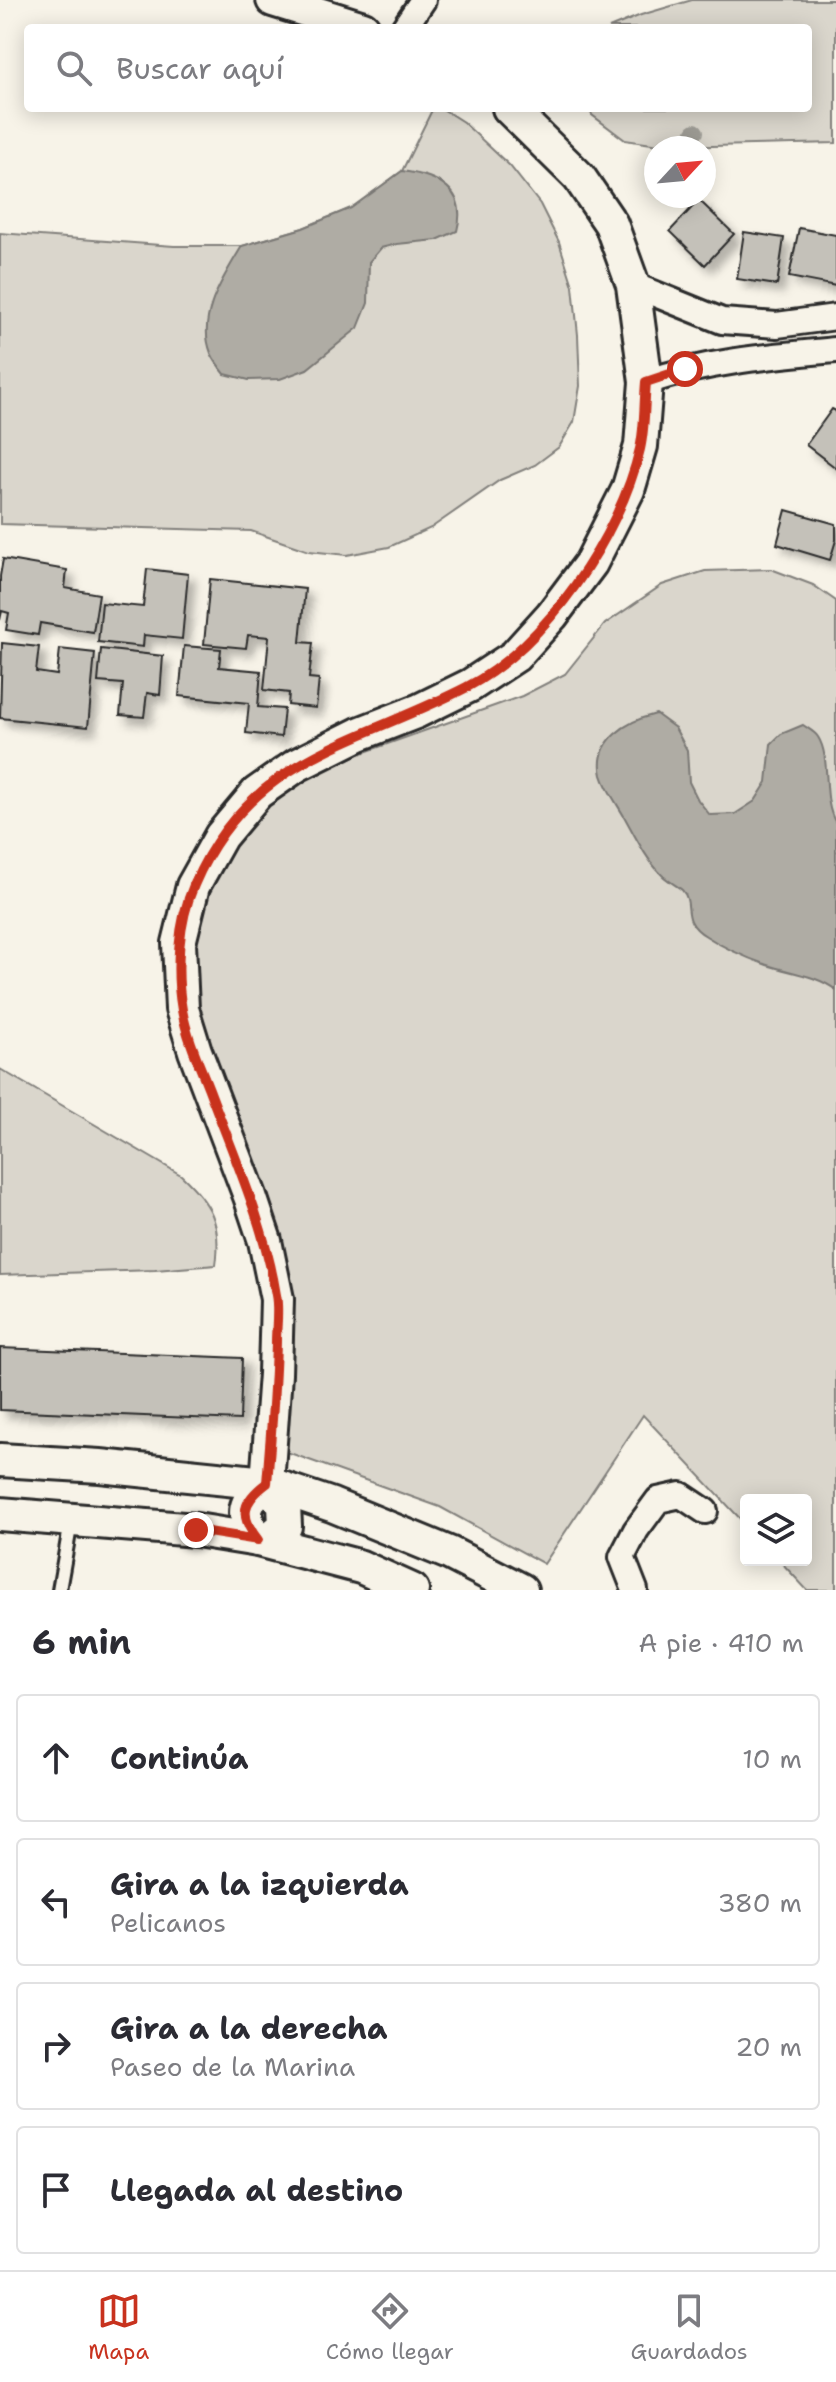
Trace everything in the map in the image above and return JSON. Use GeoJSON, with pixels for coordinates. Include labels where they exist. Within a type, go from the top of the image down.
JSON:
{"type":"FeatureCollection","features":[{"type":"Feature","properties":{"kind":"street"},"geometry":{"type":"LineString","coordinates":[[273,0],[350,24]]}},
{"type":"Feature","properties":{"kind":"street"},"geometry":{"type":"LineString","coordinates":[[407,24],[423,0]]}},
{"type":"Feature","properties":{"kind":"street"},"geometry":{"type":"LineString","coordinates":[[258,1540],[271,1537],[285,1526],[284,1505],[267,1483],[277,1299],[265,1241],[182,1009],[179,943],[193,886],[221,836],[257,793],[297,765],[471,685],[515,656],[552,615],[591,563],[628,490],[641,446],[646,382],[633,285],[611,224],[579,177],[513,112]]}},
{"type":"Feature","properties":{"kind":"street"},"geometry":{"type":"LineString","coordinates":[[633,285],[722,321],[777,325],[836,317]]}},
{"type":"Feature","properties":{"kind":"street"},"geometry":{"type":"LineString","coordinates":[[722,321],[724,362]]}},
{"type":"Feature","properties":{"kind":"street"},"geometry":{"type":"LineString","coordinates":[[646,382],[685,369],[724,362],[836,350]]}},
{"type":"Feature","properties":{"kind":"street"},"geometry":{"type":"LineString","coordinates":[[0,1460],[100,1466],[267,1483],[332,1505],[449,1553],[521,1590]]}},
{"type":"Feature","properties":{"kind":"street"},"geometry":{"type":"LineString","coordinates":[[635,1590],[622,1557],[636,1530],[658,1500],[681,1495],[705,1511]]}},
{"type":"Feature","properties":{"kind":"street"},"geometry":{"type":"LineString","coordinates":[[0,1514],[196,1530],[258,1540],[361,1567],[412,1590]]}},
{"type":"Feature","properties":{"kind":"lane"},"geometry":{"type":"LineString","coordinates":[[59,1590],[71,1518]]}},
{"type":"Feature","properties":{"kind":"shaded area"},"geometry":{"type":"Polygon","coordinates":[[[692,0],[836,0],[836,143],[716,146],[716,136],[644,136],[644,143],[625,140],[591,112],[812,112],[812,24],[619,24],[692,0]]]}},
{"type":"Feature","properties":{"kind":"shaded area"},"geometry":{"type":"Polygon","coordinates":[[[431,112],[447,112],[463,122],[510,166],[540,204],[559,242],[573,286],[578,335],[580,386],[574,422],[559,447],[535,465],[500,480],[431,528],[389,547],[347,555],[309,551],[251,531],[0,524],[0,233],[174,246],[242,246],[303,228],[352,208],[402,171],[431,112]]]}},
{"type":"Feature","properties":{"kind":"shaded area"},"geometry":{"type":"Polygon","coordinates":[[[402,171],[427,177],[447,187],[458,205],[457,231],[437,240],[381,248],[369,262],[368,303],[358,328],[307,369],[280,379],[249,380],[225,374],[211,353],[207,325],[214,297],[242,246],[303,228],[351,208],[402,171]]]}},
{"type":"Feature","properties":{"kind":"shaded area"},"geometry":{"type":"Polygon","coordinates":[[[771,569],[813,585],[836,601],[836,1590],[807,1590],[785,1566],[812,1566],[812,1494],[740,1494],[740,1519],[643,1415],[544,1564],[440,1507],[287,1452],[277,1277],[194,1025],[190,940],[213,860],[255,802],[317,769],[522,696],[565,674],[605,624],[662,585],[705,571],[771,569]]]}},
{"type":"Feature","properties":{"kind":"shaded area"},"geometry":{"type":"Polygon","coordinates":[[[656,714],[675,728],[687,750],[689,782],[710,815],[735,814],[755,801],[767,782],[771,744],[781,734],[803,725],[818,737],[825,756],[831,814],[836,823],[836,990],[812,978],[752,959],[706,936],[690,918],[686,895],[662,875],[646,855],[606,786],[601,763],[603,752],[615,734],[634,722],[656,714]]]}},
{"type":"Feature","properties":{"kind":"shaded area"},"geometry":{"type":"Polygon","coordinates":[[[0,1069],[181,1175],[200,1195],[212,1215],[217,1237],[216,1265],[0,1275],[0,1069]]]}},
{"type":"Feature","properties":{"kind":"building"},"geometry":{"type":"Polygon","coordinates":[[[692,208],[707,208],[734,234],[705,265],[670,231],[692,208]]]}},
{"type":"Feature","properties":{"kind":"building"},"geometry":{"type":"Polygon","coordinates":[[[799,228],[836,235],[836,286],[789,277],[799,228]]]}},
{"type":"Feature","properties":{"kind":"building"},"geometry":{"type":"Polygon","coordinates":[[[744,232],[784,238],[777,285],[737,279],[744,232]]]}},
{"type":"Feature","properties":{"kind":"building"},"geometry":{"type":"Polygon","coordinates":[[[832,409],[836,411],[836,468],[806,445],[832,409]]]}},
{"type":"Feature","properties":{"kind":"building"},"geometry":{"type":"Polygon","coordinates":[[[786,510],[836,524],[836,540],[830,560],[777,544],[786,510]]]}},
{"type":"Feature","properties":{"kind":"building"},"geometry":{"type":"Polygon","coordinates":[[[3,559],[67,570],[65,588],[99,594],[93,632],[40,623],[38,635],[6,630],[9,613],[2,611],[0,620],[3,559]]]}},
{"type":"Feature","properties":{"kind":"building"},"geometry":{"type":"Polygon","coordinates":[[[147,569],[188,574],[182,639],[144,635],[143,647],[98,642],[102,603],[143,607],[147,569]]]}},
{"type":"Feature","properties":{"kind":"building"},"geometry":{"type":"Polygon","coordinates":[[[210,579],[305,589],[300,642],[313,643],[309,678],[319,679],[316,708],[288,705],[289,693],[264,690],[269,637],[248,635],[246,648],[204,644],[210,579]]]}},
{"type":"Feature","properties":{"kind":"building"},"geometry":{"type":"Polygon","coordinates":[[[2,643],[39,647],[36,672],[57,675],[60,649],[95,653],[88,727],[0,718],[2,643]]]}},
{"type":"Feature","properties":{"kind":"building"},"geometry":{"type":"Polygon","coordinates":[[[184,646],[221,649],[219,667],[261,671],[258,707],[284,709],[281,737],[246,733],[249,703],[179,696],[184,646]]]}},
{"type":"Feature","properties":{"kind":"building"},"geometry":{"type":"Polygon","coordinates":[[[101,649],[163,656],[160,695],[147,693],[144,717],[120,715],[123,684],[98,682],[101,649]]]}},
{"type":"Feature","properties":{"kind":"building"},"geometry":{"type":"Polygon","coordinates":[[[0,1348],[242,1358],[240,1420],[0,1410],[0,1348]]]}},
{"type":"Feature","properties":{"kind":"route"},"geometry":{"type":"LineString","coordinates":[[196,1530],[258,1540],[249,1528],[246,1508],[250,1497],[267,1483],[277,1299],[265,1241],[182,1009],[179,943],[193,886],[221,836],[257,793],[297,765],[471,685],[515,656],[552,615],[591,563],[628,490],[641,446],[646,382],[685,369]]}}]}
